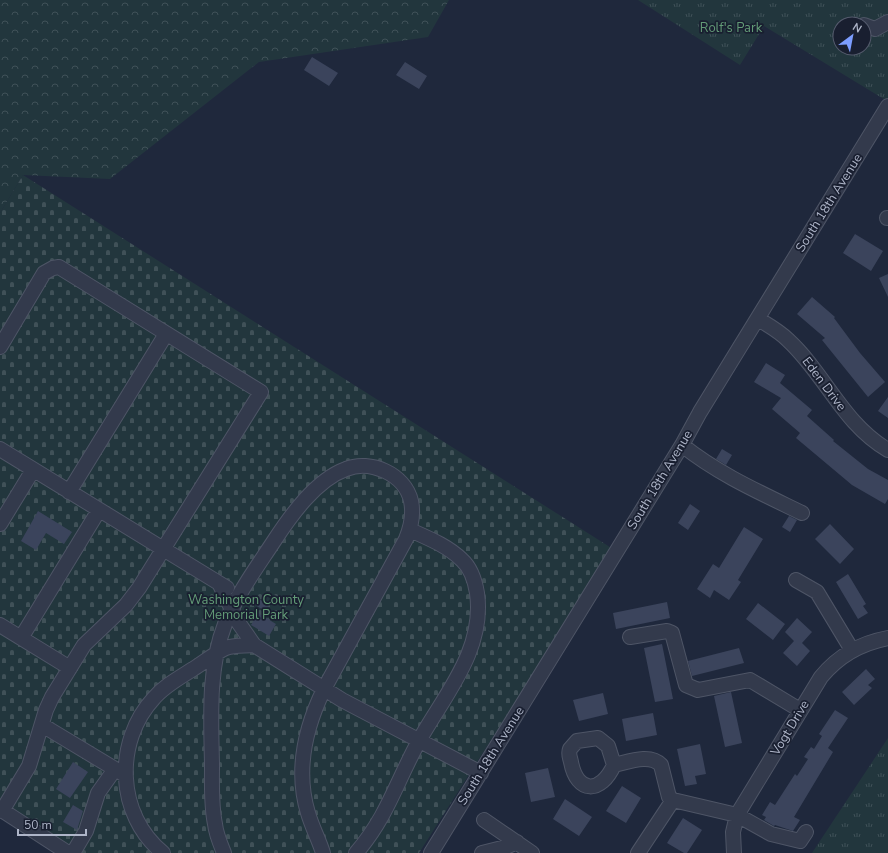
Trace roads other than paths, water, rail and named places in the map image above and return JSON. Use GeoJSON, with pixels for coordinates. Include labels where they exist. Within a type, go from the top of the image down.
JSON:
{"type":"FeatureCollection","features":[{"type":"Feature","properties":{"kind":"street"},"geometry":{"type":"LineString","coordinates":[[872,28],[875,29],[888,22]]}},
{"type":"Feature","properties":{"kind":"street","name":"South 18th Avenue"},"geometry":{"type":"LineString","coordinates":[[431,853],[888,106]]}},
{"type":"Feature","properties":{"kind":"street"},"geometry":{"type":"LineString","coordinates":[[0,347],[44,274],[54,268],[59,267],[261,392],[133,596],[84,645],[52,697],[29,766],[1,810],[68,853]]}},
{"type":"Feature","properties":{"kind":"street","name":"Eden Drive"},"geometry":{"type":"LineString","coordinates":[[758,319],[789,340],[851,421],[873,442],[888,450]]}},
{"type":"Feature","properties":{"kind":"street"},"geometry":{"type":"LineString","coordinates":[[69,492],[166,334]]}},
{"type":"Feature","properties":{"kind":"street"},"geometry":{"type":"LineString","coordinates":[[682,445],[699,459],[734,479],[802,513]]}},
{"type":"Feature","properties":{"kind":"street"},"geometry":{"type":"LineString","coordinates":[[0,449],[163,550],[220,584],[240,594]]}},
{"type":"Feature","properties":{"kind":"street"},"geometry":{"type":"LineString","coordinates":[[224,853],[214,822],[211,731],[213,672],[225,623],[240,594],[293,513],[325,482],[345,469],[364,465],[390,474],[399,481],[411,500],[412,520],[410,530],[324,689],[313,713],[306,736],[302,764],[305,800],[323,853]]}},
{"type":"Feature","properties":{"kind":"street"},"geometry":{"type":"LineString","coordinates":[[0,524],[33,470]]}},
{"type":"Feature","properties":{"kind":"street"},"geometry":{"type":"LineString","coordinates":[[21,638],[99,510]]}},
{"type":"Feature","properties":{"kind":"street"},"geometry":{"type":"LineString","coordinates":[[356,853],[385,814],[420,740],[465,664],[476,634],[479,610],[473,577],[468,567],[462,560],[442,545],[410,530]]}},
{"type":"Feature","properties":{"kind":"street"},"geometry":{"type":"LineString","coordinates":[[796,580],[817,592],[852,650]]}},
{"type":"Feature","properties":{"kind":"street"},"geometry":{"type":"LineString","coordinates":[[220,584],[244,633],[254,645],[324,689],[481,773]]}},
{"type":"Feature","properties":{"kind":"street"},"geometry":{"type":"LineString","coordinates":[[0,625],[70,668]]}},
{"type":"Feature","properties":{"kind":"street"},"geometry":{"type":"LineString","coordinates":[[630,637],[666,630],[672,633],[686,685],[692,688],[698,690],[750,680],[800,710]]}},
{"type":"Feature","properties":{"kind":"street","name":"Vogt Drive"},"geometry":{"type":"LineString","coordinates":[[734,853],[733,832],[737,815],[821,676],[832,663],[852,650],[873,640],[888,638]]}},
{"type":"Feature","properties":{"kind":"street"},"geometry":{"type":"LineString","coordinates":[[73,853],[86,831],[98,793],[120,772],[125,763],[131,736],[142,713],[154,697],[177,679],[227,648],[254,645]]}},
{"type":"Feature","properties":{"kind":"street"},"geometry":{"type":"LineString","coordinates":[[42,725],[120,772],[138,822],[162,853]]}},
{"type":"Feature","properties":{"kind":"street"},"geometry":{"type":"LineString","coordinates":[[614,765],[650,758],[655,760],[661,766],[669,797],[673,800],[737,815],[771,834],[800,841],[806,832]]}},
{"type":"Feature","properties":{"kind":"street"},"geometry":{"type":"LineString","coordinates":[[638,853],[673,800]]}},
{"type":"Feature","properties":{"kind":"street"},"geometry":{"type":"LineString","coordinates":[[484,820],[518,846],[532,853]]}},
{"type":"Feature","properties":{"kind":"street"},"geometry":{"type":"LineString","coordinates":[[482,853],[506,847],[518,846]]}},
{"type":"Feature","properties":{"kind":"park label","name":"Rolf's Park"},"geometry":{"type":"Point","coordinates":[731,28]}},
{"type":"Feature","properties":{"kind":"park label","name":"Washington County Memorial Park"},"geometry":{"type":"Point","coordinates":[246,608]}}]}
